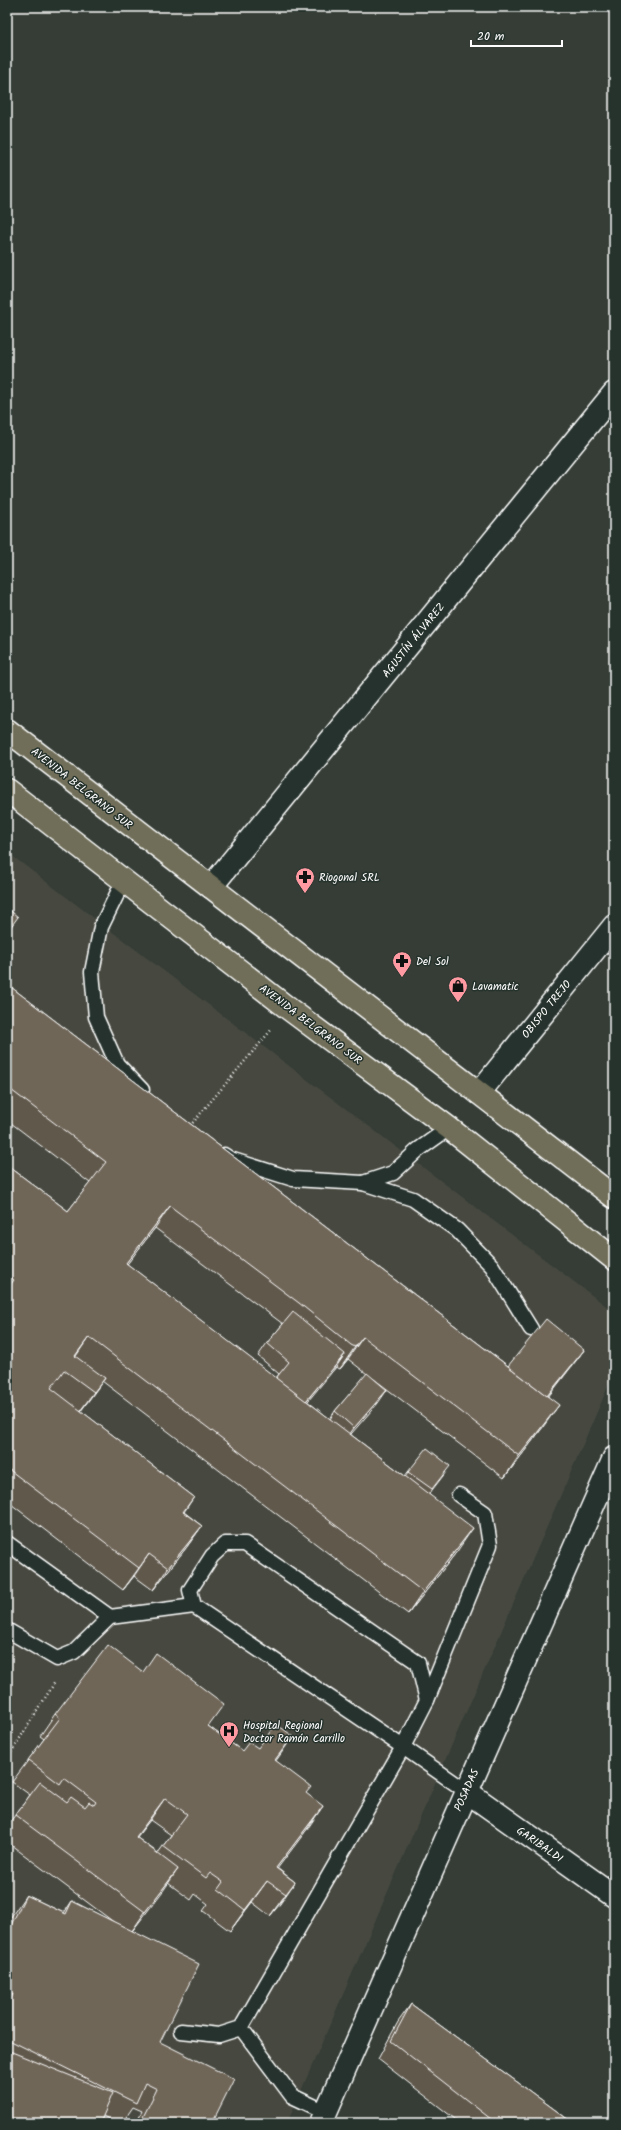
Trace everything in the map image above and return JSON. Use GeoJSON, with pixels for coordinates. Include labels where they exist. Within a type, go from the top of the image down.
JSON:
{"type":"FeatureCollection","features":[{"type":"Feature","properties":{"kind":"highway","name":"AVENIDA BELGRANO SUR"},"geometry":{"type":"LineString","coordinates":[[7,730],[614,1197]]}},
{"type":"Feature","properties":{"kind":"highway","name":"AVENIDA BELGRANO SUR"},"geometry":{"type":"LineString","coordinates":[[7,790],[289,1009],[449,1128],[614,1259]]}},
{"type":"Feature","properties":{"kind":"street","name":"AGUSTÍN ÁLVAREZ"},"geometry":{"type":"LineString","coordinates":[[211,887],[614,393]]}},
{"type":"Feature","properties":{"kind":"street","name":"OBISPO TREJO"},"geometry":{"type":"LineString","coordinates":[[479,1093],[614,926]]}},
{"type":"Feature","properties":{"kind":"street","name":"POSADAS"},"geometry":{"type":"LineString","coordinates":[[323,2117],[614,1458]]}},
{"type":"Feature","properties":{"kind":"street","name":"GARIBALDI"},"geometry":{"type":"LineString","coordinates":[[466,1791],[614,1896]]}},
{"type":"Feature","properties":{"kind":"lane"},"geometry":{"type":"LineString","coordinates":[[124,880],[101,927],[92,972],[96,1017],[117,1064],[154,1103]]}},
{"type":"Feature","properties":{"kind":"lane"},"geometry":{"type":"LineString","coordinates":[[363,1183],[393,1174],[418,1150],[449,1128]]}},
{"type":"Feature","properties":{"kind":"lane"},"geometry":{"type":"LineString","coordinates":[[187,1129],[230,1159],[293,1178],[363,1183],[413,1199],[457,1230],[492,1266],[531,1329]]}},
{"type":"Feature","properties":{"kind":"lane"},"geometry":{"type":"LineString","coordinates":[[181,2031],[219,2035],[241,2028],[403,1747],[427,1700],[490,1545],[485,1513],[459,1495]]}},
{"type":"Feature","properties":{"kind":"lane"},"geometry":{"type":"LineString","coordinates":[[7,1543],[110,1617]]}},
{"type":"Feature","properties":{"kind":"lane"},"geometry":{"type":"LineString","coordinates":[[194,1606],[190,1590],[212,1556],[225,1544],[245,1544],[418,1663],[427,1700]]}},
{"type":"Feature","properties":{"kind":"lane"},"geometry":{"type":"LineString","coordinates":[[7,1630],[58,1659],[74,1652],[110,1617],[194,1606],[466,1791]]}},
{"type":"Feature","properties":{"kind":"lane"},"geometry":{"type":"LineString","coordinates":[[241,2028],[292,2096],[323,2117]]}},
{"type":"Feature","properties":{"kind":"path"},"geometry":{"type":"LineString","coordinates":[[187,1129],[289,1009]]}},
{"type":"Feature","properties":{"kind":"path"},"geometry":{"type":"LineString","coordinates":[[7,1759],[74,1652]]}},
{"type":"Feature","properties":{"kind":"shaded area","name":"Hospital Regional Doctor Ramón Carrillo"},"geometry":{"type":"Polygon","coordinates":[[[7,852],[614,1312],[614,1373],[287,2123],[7,2123],[7,852]]]}},
{"type":"Feature","properties":{"kind":"building"},"geometry":{"type":"Polygon","coordinates":[[[7,908],[18,917],[7,932],[7,908]]]}},
{"type":"Feature","properties":{"kind":"building"},"geometry":{"type":"Polygon","coordinates":[[[7,984],[559,1405],[519,1456],[363,1337],[355,1347],[351,1345],[299,1303],[170,1206],[126,1263],[473,1528],[423,1592],[89,1337],[75,1356],[105,1378],[94,1392],[64,1370],[51,1388],[194,1497],[183,1512],[202,1526],[168,1568],[149,1554],[139,1568],[7,1468],[7,1289],[14,1280],[7,1275],[7,1165],[68,1211],[106,1162],[7,1087],[7,984]]]}},
{"type":"Feature","properties":{"kind":"building"},"geometry":{"type":"Polygon","coordinates":[[[293,1312],[345,1354],[306,1401],[276,1378],[289,1362],[267,1343],[293,1312]]]}},
{"type":"Feature","properties":{"kind":"building"},"geometry":{"type":"Polygon","coordinates":[[[546,1319],[584,1350],[547,1396],[508,1366],[546,1319]]]}},
{"type":"Feature","properties":{"kind":"building"},"geometry":{"type":"Polygon","coordinates":[[[367,1373],[387,1390],[354,1428],[335,1411],[367,1373]]]}},
{"type":"Feature","properties":{"kind":"building"},"geometry":{"type":"Polygon","coordinates":[[[427,1448],[450,1466],[432,1489],[408,1472],[427,1448]]]}},
{"type":"Feature","properties":{"kind":"building"},"geometry":{"type":"Polygon","coordinates":[[[108,1645],[143,1672],[156,1653],[224,1704],[208,1726],[242,1751],[249,1742],[258,1748],[276,1724],[293,1736],[275,1760],[311,1787],[306,1793],[323,1806],[276,1868],[295,1882],[286,1894],[267,1881],[245,1910],[218,1889],[223,1882],[210,1873],[206,1878],[163,1846],[187,1814],[165,1798],[136,1837],[178,1869],[145,1912],[15,1815],[40,1782],[67,1802],[71,1797],[85,1807],[89,1802],[94,1805],[96,1802],[64,1778],[60,1784],[28,1760],[60,1718],[55,1714],[108,1645]]]}},
{"type":"Feature","properties":{"kind":"building"},"geometry":{"type":"Polygon","coordinates":[[[26,1895],[66,1914],[72,1901],[199,1964],[160,2042],[234,2079],[212,2123],[140,2123],[157,2089],[145,2083],[136,2103],[7,2039],[7,2007],[13,1994],[7,1991],[7,1933],[26,1895]]]}},
{"type":"Feature","properties":{"kind":"building"},"geometry":{"type":"Polygon","coordinates":[[[411,2004],[573,2123],[496,2123],[391,2041],[411,2004]]]}},
{"type":"Feature","properties":{"kind":"building"},"geometry":{"type":"Polygon","coordinates":[[[7,2050],[113,2093],[100,2123],[7,2123],[7,2050]]]}},
{"type":"Feature","properties":{"kind":"place","name":"Riogonal SRL"},"geometry":{"type":"Point","coordinates":[305,894]}},
{"type":"Feature","properties":{"kind":"place","name":"Del Sol"},"geometry":{"type":"Point","coordinates":[402,978]}},
{"type":"Feature","properties":{"kind":"place","name":"Lavamatic"},"geometry":{"type":"Point","coordinates":[458,1003]}},
{"type":"Feature","properties":{"kind":"place","name":"Hospital Regional Doctor Ramón Carrillo"},"geometry":{"type":"Point","coordinates":[229,1748]}}]}
